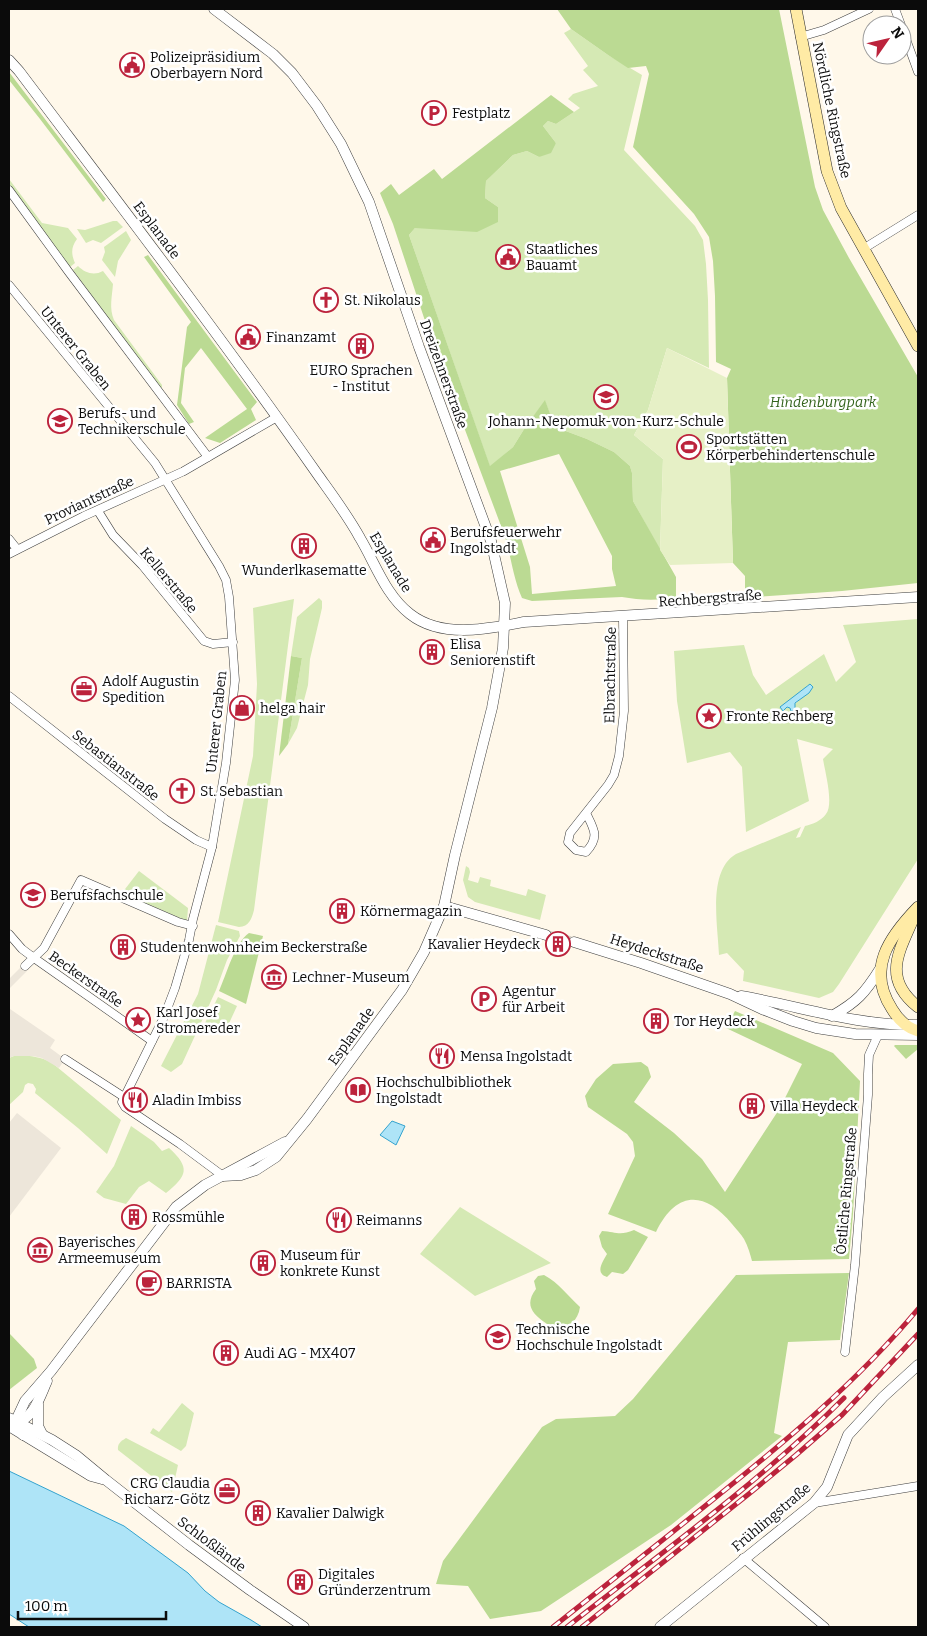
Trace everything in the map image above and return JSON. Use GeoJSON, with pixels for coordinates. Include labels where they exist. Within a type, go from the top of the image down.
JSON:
{"type":"FeatureCollection","features":[{"type":"Feature","properties":{"kind":"main road","name":"Nördliche Ringstraße"},"geometry":{"type":"LineString","coordinates":[[796,9],[827,171],[841,208],[918,346]]}},
{"type":"Feature","properties":{"kind":"main road"},"geometry":{"type":"LineString","coordinates":[[918,906],[899,926],[884,953],[880,969],[884,993],[893,1010],[905,1025],[918,1031]]}},
{"type":"Feature","properties":{"kind":"main road"},"geometry":{"type":"LineString","coordinates":[[893,1010],[901,997],[902,990],[896,970],[897,957],[918,906]]}},
{"type":"Feature","properties":{"kind":"main road"},"geometry":{"type":"LineString","coordinates":[[902,990],[918,1007]]}},
{"type":"Feature","properties":{"kind":"street","name":"Dreizehnerstraße"},"geometry":{"type":"LineString","coordinates":[[214,9],[273,54],[292,72],[317,106],[341,144],[366,194],[490,541],[505,603],[504,626]]}},
{"type":"Feature","properties":{"kind":"street"},"geometry":{"type":"LineString","coordinates":[[800,36],[824,30],[869,9]]}},
{"type":"Feature","properties":{"kind":"street"},"geometry":{"type":"LineString","coordinates":[[912,56],[918,72]]}},
{"type":"Feature","properties":{"kind":"street","name":"Esplanade"},"geometry":{"type":"LineString","coordinates":[[9,60],[120,204],[277,417],[342,508],[399,603],[410,614],[423,622],[444,628],[464,630],[504,626],[503,648],[494,699],[444,906],[424,952],[402,990],[290,1140],[197,1190],[176,1207],[51,1370]]}},
{"type":"Feature","properties":{"kind":"street"},"geometry":{"type":"LineString","coordinates":[[9,190],[208,457]]}},
{"type":"Feature","properties":{"kind":"street"},"geometry":{"type":"LineString","coordinates":[[863,249],[918,215]]}},
{"type":"Feature","properties":{"kind":"street","name":"Unterer Graben"},"geometry":{"type":"LineString","coordinates":[[9,285],[154,463],[219,566],[226,580],[229,597],[236,680],[226,763],[212,847],[193,919],[193,926],[164,1018],[124,1097]]}},
{"type":"Feature","properties":{"kind":"street","name":"Proviantstraße"},"geometry":{"type":"LineString","coordinates":[[9,554],[183,471],[277,417]]}},
{"type":"Feature","properties":{"kind":"street","name":"Kellerstraße"},"geometry":{"type":"LineString","coordinates":[[98,511],[113,535],[142,565],[204,641],[213,644],[233,642]]}},
{"type":"Feature","properties":{"kind":"street"},"geometry":{"type":"LineString","coordinates":[[9,540],[17,549]]}},
{"type":"Feature","properties":{"kind":"street","name":"Rechbergstraße"},"geometry":{"type":"LineString","coordinates":[[504,626],[524,622],[918,598]]}},
{"type":"Feature","properties":{"kind":"street","name":"Elbrachtstraße"},"geometry":{"type":"LineString","coordinates":[[586,813],[593,828],[595,838],[586,852],[576,850],[568,842],[570,834],[614,775],[619,756],[624,711],[623,617]]}},
{"type":"Feature","properties":{"kind":"street","name":"Sebastianstraße"},"geometry":{"type":"LineString","coordinates":[[9,696],[165,819],[196,840],[212,847]]}},
{"type":"Feature","properties":{"kind":"street"},"geometry":{"type":"LineString","coordinates":[[26,966],[44,948],[82,880],[178,922],[193,926]]}},
{"type":"Feature","properties":{"kind":"street"},"geometry":{"type":"LineString","coordinates":[[444,906],[546,935]]}},
{"type":"Feature","properties":{"kind":"street","name":"Beckerstraße"},"geometry":{"type":"LineString","coordinates":[[9,934],[34,958],[152,1041]]}},
{"type":"Feature","properties":{"kind":"street","name":"Heydeckstraße"},"geometry":{"type":"LineString","coordinates":[[574,942],[730,994],[792,1021],[823,1029],[855,1034],[918,1035]]}},
{"type":"Feature","properties":{"kind":"street"},"geometry":{"type":"LineString","coordinates":[[831,1016],[848,1007],[864,994],[880,969]]}},
{"type":"Feature","properties":{"kind":"street","name":"Heydeckstraße"},"geometry":{"type":"LineString","coordinates":[[730,994],[831,1016],[885,1024],[918,1025]]}},
{"type":"Feature","properties":{"kind":"street"},"geometry":{"type":"LineString","coordinates":[[878,1035],[893,1010]]}},
{"type":"Feature","properties":{"kind":"street","name":"Östliche Ringstraße"},"geometry":{"type":"LineString","coordinates":[[845,1352],[855,1264],[868,1105],[869,1055],[878,1035]]}},
{"type":"Feature","properties":{"kind":"street"},"geometry":{"type":"LineString","coordinates":[[65,1059],[124,1097],[122,1102],[125,1107],[223,1176]]}},
{"type":"Feature","properties":{"kind":"street","name":"Frühlingstraße"},"geometry":{"type":"LineString","coordinates":[[660,1627],[814,1503],[827,1487],[848,1435],[883,1397],[918,1366]]}},
{"type":"Feature","properties":{"kind":"street"},"geometry":{"type":"LineString","coordinates":[[12,1424],[28,1417],[38,1401],[51,1370]]}},
{"type":"Feature","properties":{"kind":"street"},"geometry":{"type":"LineString","coordinates":[[12,1424],[25,1401],[51,1370]]}},
{"type":"Feature","properties":{"kind":"street"},"geometry":{"type":"LineString","coordinates":[[9,1412],[25,1401]]}},
{"type":"Feature","properties":{"kind":"street"},"geometry":{"type":"LineString","coordinates":[[38,1401],[38,1426],[42,1434]]}},
{"type":"Feature","properties":{"kind":"street","name":"Schloßlände"},"geometry":{"type":"LineString","coordinates":[[9,1418],[12,1424],[23,1434],[91,1476],[106,1480]]}},
{"type":"Feature","properties":{"kind":"street","name":"Schloßlände"},"geometry":{"type":"LineString","coordinates":[[12,1424],[42,1434],[77,1456],[250,1590],[304,1627]]}},
{"type":"Feature","properties":{"kind":"street"},"geometry":{"type":"LineString","coordinates":[[814,1503],[918,1486]]}},
{"type":"Feature","properties":{"kind":"street"},"geometry":{"type":"LineString","coordinates":[[744,1558],[825,1627]]}},
{"type":"Feature","properties":{"kind":"green space","name":"Hindenburgpark"},"geometry":{"type":"Polygon","coordinates":[[[557,9],[779,9],[815,187],[823,210],[918,377],[918,583],[842,591],[753,597],[745,595],[745,576],[733,563],[727,378],[731,369],[716,362],[715,296],[713,261],[709,237],[694,214],[633,147],[649,74],[646,66],[628,68],[571,29],[557,9]]]}},
{"type":"Feature","properties":{"kind":"green space"},"geometry":{"type":"Polygon","coordinates":[[[571,29],[608,55],[642,75],[624,150],[695,226],[703,240],[708,300],[709,368],[667,348],[648,410],[634,435],[663,459],[660,550],[633,501],[630,466],[614,452],[555,427],[545,401],[513,447],[490,467],[409,235],[415,228],[439,228],[498,207],[485,198],[486,181],[513,155],[527,151],[539,157],[556,143],[543,126],[548,121],[556,124],[580,108],[568,99],[573,94],[598,86],[583,70],[588,66],[564,33],[571,29]]]}},
{"type":"Feature","properties":{"kind":"green space"},"geometry":{"type":"Polygon","coordinates":[[[9,72],[106,199],[103,202],[9,80],[9,72]]]}},
{"type":"Feature","properties":{"kind":"green space"},"geometry":{"type":"Polygon","coordinates":[[[551,95],[574,112],[556,124],[548,121],[543,126],[556,143],[551,153],[539,157],[527,151],[513,155],[486,181],[485,198],[498,207],[498,222],[477,232],[415,228],[409,235],[490,466],[513,447],[545,400],[555,427],[614,452],[630,466],[633,501],[676,577],[676,597],[656,600],[622,597],[532,601],[522,598],[516,583],[504,534],[431,339],[393,224],[380,193],[391,184],[399,195],[434,169],[442,179],[551,95]],[[559,454],[500,471],[530,567],[532,594],[616,586],[612,569],[612,556],[559,454]]]}},
{"type":"Feature","properties":{"kind":"green space"},"geometry":{"type":"Polygon","coordinates":[[[9,179],[42,223],[68,228],[77,239],[72,251],[75,263],[70,267],[9,184],[9,179]]]}},
{"type":"Feature","properties":{"kind":"green space"},"geometry":{"type":"Polygon","coordinates":[[[117,221],[123,227],[101,243],[93,240],[86,243],[77,229],[85,230],[117,221]]]}},
{"type":"Feature","properties":{"kind":"green space"},"geometry":{"type":"Polygon","coordinates":[[[126,231],[131,240],[118,261],[115,277],[102,260],[105,252],[104,247],[126,231]]]}},
{"type":"Feature","properties":{"kind":"green space"},"geometry":{"type":"Polygon","coordinates":[[[148,255],[257,402],[251,409],[256,420],[220,443],[205,438],[247,409],[201,348],[185,368],[181,403],[194,422],[189,424],[177,405],[187,327],[191,322],[144,257],[148,255]]]}},
{"type":"Feature","properties":{"kind":"green space"},"geometry":{"type":"Polygon","coordinates":[[[78,266],[90,273],[103,271],[113,284],[112,316],[162,385],[162,388],[159,387],[73,270],[78,266]]]}},
{"type":"Feature","properties":{"kind":"green space","name":"Sportstätten Körperbehindertenschule"},"geometry":{"type":"Polygon","coordinates":[[[667,348],[727,378],[733,563],[670,565],[660,550],[663,459],[634,435],[648,410],[667,348]]]}},
{"type":"Feature","properties":{"kind":"green space"},"geometry":{"type":"Polygon","coordinates":[[[319,598],[322,601],[322,608],[310,659],[308,685],[297,728],[288,744],[302,658],[291,656],[297,617],[319,598]]]}},
{"type":"Feature","properties":{"kind":"green space"},"geometry":{"type":"Polygon","coordinates":[[[294,599],[254,910],[248,924],[239,927],[218,922],[253,756],[257,684],[253,608],[294,599]]]}},
{"type":"Feature","properties":{"kind":"green space"},"geometry":{"type":"Polygon","coordinates":[[[918,619],[918,859],[839,984],[833,992],[819,998],[743,981],[744,971],[727,953],[719,955],[716,900],[721,873],[727,862],[736,854],[801,827],[796,838],[800,837],[805,826],[817,822],[826,814],[829,796],[823,759],[833,749],[797,739],[809,801],[746,832],[742,767],[730,752],[687,763],[677,701],[674,651],[744,645],[753,675],[766,695],[824,654],[836,682],[856,662],[843,625],[918,619]],[[808,685],[780,707],[791,708],[803,696],[809,693],[808,685]]]}},
{"type":"Feature","properties":{"kind":"green space"},"geometry":{"type":"Polygon","coordinates":[[[291,656],[302,658],[288,744],[279,756],[291,656]]]}},
{"type":"Feature","properties":{"kind":"green space"},"geometry":{"type":"Polygon","coordinates":[[[466,866],[470,872],[468,880],[478,883],[480,877],[491,880],[490,886],[526,896],[528,889],[546,895],[540,920],[475,902],[468,897],[463,880],[466,866]]]}},
{"type":"Feature","properties":{"kind":"green space"},"geometry":{"type":"Polygon","coordinates":[[[139,871],[188,908],[187,921],[122,893],[139,871]]]}},
{"type":"Feature","properties":{"kind":"green space"},"geometry":{"type":"Polygon","coordinates":[[[216,925],[239,931],[240,936],[227,960],[216,990],[182,1064],[171,1072],[161,1066],[198,994],[216,925]]]}},
{"type":"Feature","properties":{"kind":"green space"},"geometry":{"type":"Polygon","coordinates":[[[249,933],[263,936],[246,1004],[219,991],[235,951],[249,933]]]}},
{"type":"Feature","properties":{"kind":"green space"},"geometry":{"type":"Polygon","coordinates":[[[218,997],[237,1006],[225,1032],[205,1023],[218,997]]]}},
{"type":"Feature","properties":{"kind":"green space"},"geometry":{"type":"Polygon","coordinates":[[[735,1011],[833,1053],[860,1081],[849,1259],[752,1261],[743,1237],[722,1213],[701,1201],[681,1202],[664,1218],[656,1232],[608,1214],[635,1156],[633,1142],[627,1134],[588,1107],[585,1096],[596,1079],[613,1064],[641,1062],[648,1067],[651,1077],[634,1102],[674,1133],[702,1159],[725,1192],[780,1108],[802,1064],[726,1028],[735,1011]]]}},
{"type":"Feature","properties":{"kind":"green space"},"geometry":{"type":"Polygon","coordinates":[[[895,1045],[918,1045],[918,1049],[906,1059],[895,1045]]]}},
{"type":"Feature","properties":{"kind":"green space"},"geometry":{"type":"Polygon","coordinates":[[[14,1056],[33,1056],[51,1062],[121,1120],[107,1154],[35,1093],[36,1089],[33,1084],[28,1083],[25,1085],[23,1092],[9,1105],[9,1058],[14,1056]]]}},
{"type":"Feature","properties":{"kind":"green space"},"geometry":{"type":"Polygon","coordinates":[[[131,1126],[154,1142],[162,1151],[169,1148],[181,1161],[184,1172],[178,1182],[166,1193],[149,1181],[139,1187],[126,1204],[104,1198],[96,1192],[114,1166],[131,1126]]]}},
{"type":"Feature","properties":{"kind":"green space"},"geometry":{"type":"Polygon","coordinates":[[[460,1207],[551,1263],[475,1296],[420,1254],[460,1207]]]}},
{"type":"Feature","properties":{"kind":"green space"},"geometry":{"type":"Polygon","coordinates":[[[634,1230],[648,1237],[628,1270],[623,1274],[612,1272],[607,1277],[603,1275],[600,1270],[607,1254],[602,1247],[599,1236],[602,1231],[621,1233],[634,1230]]]}},
{"type":"Feature","properties":{"kind":"green space"},"geometry":{"type":"Polygon","coordinates":[[[849,1273],[840,1340],[788,1342],[774,1433],[782,1436],[671,1525],[541,1611],[490,1619],[468,1586],[436,1584],[443,1561],[542,1427],[556,1419],[615,1416],[633,1399],[736,1275],[849,1273]]]}},
{"type":"Feature","properties":{"kind":"green space"},"geometry":{"type":"Polygon","coordinates":[[[544,1275],[559,1286],[580,1307],[572,1323],[557,1331],[539,1318],[531,1308],[530,1303],[536,1289],[534,1281],[538,1276],[544,1275]]]}},
{"type":"Feature","properties":{"kind":"green space"},"geometry":{"type":"Polygon","coordinates":[[[9,1333],[34,1359],[37,1368],[9,1390],[9,1333]]]}},
{"type":"Feature","properties":{"kind":"green space"},"geometry":{"type":"Polygon","coordinates":[[[182,1403],[194,1413],[186,1446],[181,1451],[150,1433],[153,1428],[159,1432],[182,1403]]]}},
{"type":"Feature","properties":{"kind":"green space"},"geometry":{"type":"Polygon","coordinates":[[[126,1438],[178,1465],[172,1492],[118,1450],[120,1443],[126,1438]]]}},
{"type":"Feature","properties":{"kind":"shaded area"},"geometry":{"type":"Polygon","coordinates":[[[23,965],[29,969],[9,989],[9,979],[23,965]]]}},
{"type":"Feature","properties":{"kind":"shaded area"},"geometry":{"type":"Polygon","coordinates":[[[10,1009],[55,1040],[50,1048],[65,1059],[59,1068],[42,1058],[33,1056],[14,1056],[9,1058],[10,1009]]]}},
{"type":"Feature","properties":{"kind":"shaded area"},"geometry":{"type":"Polygon","coordinates":[[[17,1113],[61,1148],[9,1217],[9,1123],[17,1113]]]}},
{"type":"Feature","properties":{"kind":"water"},"geometry":{"type":"Polygon","coordinates":[[[810,684],[813,687],[809,693],[795,703],[795,710],[791,711],[787,707],[783,711],[780,707],[810,684]]]}},
{"type":"Feature","properties":{"kind":"water"},"geometry":{"type":"Polygon","coordinates":[[[392,1121],[405,1126],[396,1145],[380,1135],[392,1121]]]}},
{"type":"Feature","properties":{"kind":"water"},"geometry":{"type":"Polygon","coordinates":[[[9,1471],[124,1526],[188,1573],[205,1591],[219,1602],[262,1627],[29,1627],[9,1614],[9,1471]]]}},
{"type":"Feature","properties":{"kind":"tunnel"},"geometry":{"type":"LineString","coordinates":[[546,935],[574,942]]}},
{"type":"Feature","properties":{"kind":"railway"},"geometry":{"type":"LineString","coordinates":[[553,1627],[793,1434],[870,1362],[918,1309]]}},
{"type":"Feature","properties":{"kind":"railway"},"geometry":{"type":"LineString","coordinates":[[582,1627],[750,1493],[842,1415],[918,1334]]}},
{"type":"Feature","properties":{"kind":"railway"},"geometry":{"type":"LineString","coordinates":[[567,1627],[744,1488],[812,1429],[844,1398]]}},
{"type":"Feature","properties":{"kind":"place","name":"Polizeipräsidium Oberbayern Nord"},"geometry":{"type":"Point","coordinates":[132,65]}},
{"type":"Feature","properties":{"kind":"place","name":"Festplatz"},"geometry":{"type":"Point","coordinates":[434,113]}},
{"type":"Feature","properties":{"kind":"place","name":"Staatliches Bauamt"},"geometry":{"type":"Point","coordinates":[508,257]}},
{"type":"Feature","properties":{"kind":"place","name":"St. Nikolaus"},"geometry":{"type":"Point","coordinates":[326,300]}},
{"type":"Feature","properties":{"kind":"place","name":"Finanzamt"},"geometry":{"type":"Point","coordinates":[248,337]}},
{"type":"Feature","properties":{"kind":"place","name":"EURO Sprachen - Institut"},"geometry":{"type":"Point","coordinates":[361,346]}},
{"type":"Feature","properties":{"kind":"place","name":"Johann-Nepomuk-von-Kurz-Schule"},"geometry":{"type":"Point","coordinates":[606,397]}},
{"type":"Feature","properties":{"kind":"place","name":"Berufs- und Technikerschule"},"geometry":{"type":"Point","coordinates":[60,421]}},
{"type":"Feature","properties":{"kind":"place","name":"Sportstätten Körperbehindertenschule"},"geometry":{"type":"Point","coordinates":[689,447]}},
{"type":"Feature","properties":{"kind":"place","name":"Berufsfeuerwehr Ingolstadt"},"geometry":{"type":"Point","coordinates":[433,540]}},
{"type":"Feature","properties":{"kind":"place","name":"Wunderlkasematte"},"geometry":{"type":"Point","coordinates":[304,546]}},
{"type":"Feature","properties":{"kind":"place","name":"Elisa Seniorenstift"},"geometry":{"type":"Point","coordinates":[432,652]}},
{"type":"Feature","properties":{"kind":"place","name":"Adolf Augustin Spedition"},"geometry":{"type":"Point","coordinates":[84,689]}},
{"type":"Feature","properties":{"kind":"place","name":"helga hair"},"geometry":{"type":"Point","coordinates":[242,708]}},
{"type":"Feature","properties":{"kind":"place","name":"Fronte Rechberg"},"geometry":{"type":"Point","coordinates":[709,716]}},
{"type":"Feature","properties":{"kind":"place","name":"St. Sebastian"},"geometry":{"type":"Point","coordinates":[182,791]}},
{"type":"Feature","properties":{"kind":"place","name":"Berufsfachschule"},"geometry":{"type":"Point","coordinates":[33,895]}},
{"type":"Feature","properties":{"kind":"place","name":"Körnermagazin"},"geometry":{"type":"Point","coordinates":[342,911]}},
{"type":"Feature","properties":{"kind":"place","name":"Kavalier Heydeck"},"geometry":{"type":"Point","coordinates":[558,944]}},
{"type":"Feature","properties":{"kind":"place","name":"Studentenwohnheim Beckerstraße"},"geometry":{"type":"Point","coordinates":[123,947]}},
{"type":"Feature","properties":{"kind":"place","name":"Lechner-Museum"},"geometry":{"type":"Point","coordinates":[274,977]}},
{"type":"Feature","properties":{"kind":"place","name":"Agentur für Arbeit"},"geometry":{"type":"Point","coordinates":[484,999]}},
{"type":"Feature","properties":{"kind":"place","name":"Karl Josef Stromereder"},"geometry":{"type":"Point","coordinates":[138,1020]}},
{"type":"Feature","properties":{"kind":"place","name":"Tor Heydeck"},"geometry":{"type":"Point","coordinates":[656,1021]}},
{"type":"Feature","properties":{"kind":"place","name":"Mensa Ingolstadt"},"geometry":{"type":"Point","coordinates":[442,1056]}},
{"type":"Feature","properties":{"kind":"place","name":"Hochschulbibliothek Ingolstadt"},"geometry":{"type":"Point","coordinates":[358,1090]}},
{"type":"Feature","properties":{"kind":"place","name":"Aladin Imbiss"},"geometry":{"type":"Point","coordinates":[135,1100]}},
{"type":"Feature","properties":{"kind":"place","name":"Villa Heydeck"},"geometry":{"type":"Point","coordinates":[752,1106]}},
{"type":"Feature","properties":{"kind":"place","name":"Rossmühle"},"geometry":{"type":"Point","coordinates":[134,1217]}},
{"type":"Feature","properties":{"kind":"place","name":"Reimanns"},"geometry":{"type":"Point","coordinates":[339,1220]}},
{"type":"Feature","properties":{"kind":"place","name":"Bayerisches Armeemuseum"},"geometry":{"type":"Point","coordinates":[40,1250]}},
{"type":"Feature","properties":{"kind":"place","name":"Museum für konkrete Kunst"},"geometry":{"type":"Point","coordinates":[263,1263]}},
{"type":"Feature","properties":{"kind":"place","name":"BARRISTA"},"geometry":{"type":"Point","coordinates":[149,1283]}},
{"type":"Feature","properties":{"kind":"place","name":"Technische Hochschule Ingolstadt"},"geometry":{"type":"Point","coordinates":[498,1337]}},
{"type":"Feature","properties":{"kind":"place","name":"Audi AG - MX407"},"geometry":{"type":"Point","coordinates":[226,1353]}},
{"type":"Feature","properties":{"kind":"place","name":"CRG Claudia Richarz-Götz"},"geometry":{"type":"Point","coordinates":[227,1491]}},
{"type":"Feature","properties":{"kind":"place","name":"Kavalier Dalwigk"},"geometry":{"type":"Point","coordinates":[258,1513]}},
{"type":"Feature","properties":{"kind":"place","name":"Digitales Gründerzentrum"},"geometry":{"type":"Point","coordinates":[300,1582]}}]}
